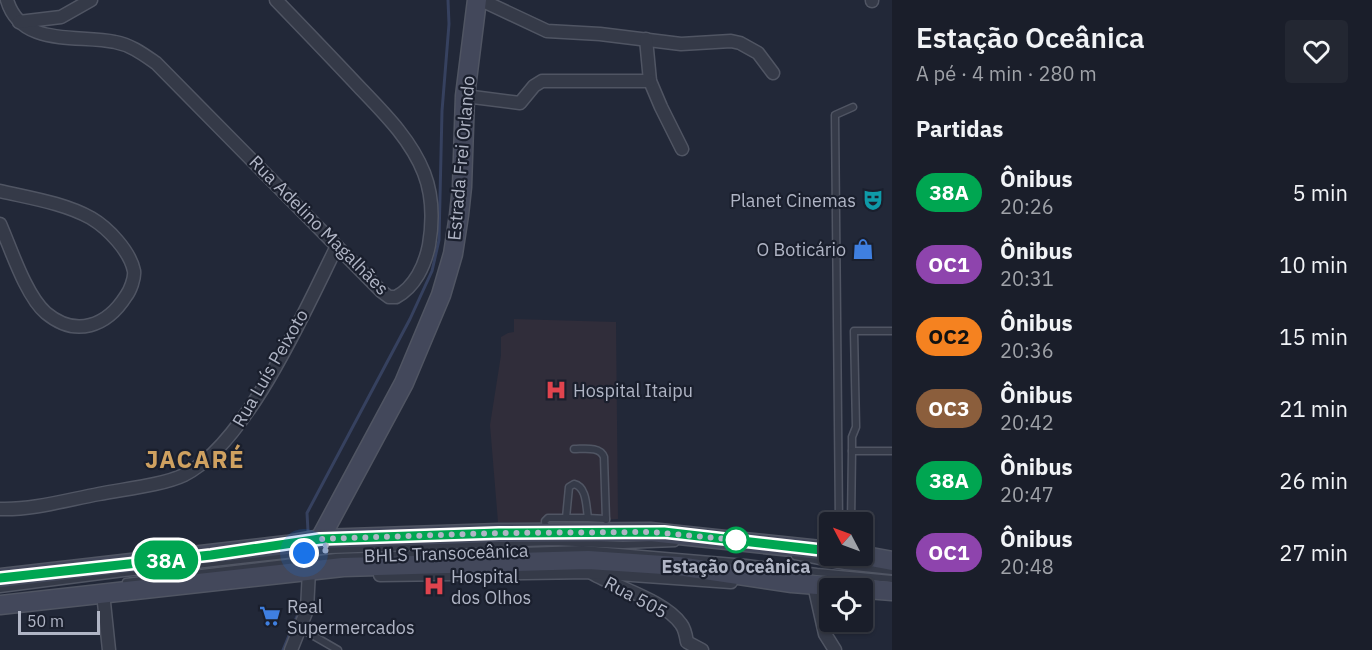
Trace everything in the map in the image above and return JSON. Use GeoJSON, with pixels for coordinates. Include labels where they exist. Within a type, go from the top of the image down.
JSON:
{"type":"FeatureCollection","features":[{"type":"Feature","properties":{"kind":"main road","name":"Estrada Frei Orlando"},"geometry":{"type":"LineString","coordinates":[[332,553],[441,295],[453,254],[462,188],[465,96],[479,0]]}},
{"type":"Feature","properties":{"kind":"main road"},"geometry":{"type":"LineString","coordinates":[[0,606],[109,588],[309,570],[332,553],[606,526],[819,550]]}},
{"type":"Feature","properties":{"kind":"main road"},"geometry":{"type":"LineString","coordinates":[[873,554],[892,552]]}},
{"type":"Feature","properties":{"kind":"main road"},"geometry":{"type":"LineString","coordinates":[[0,578],[211,555],[332,553],[588,560],[678,566],[777,581],[816,579],[846,586],[892,591]]}},
{"type":"Feature","properties":{"kind":"main road"},"geometry":{"type":"LineString","coordinates":[[873,557],[892,561]]}},
{"type":"Feature","properties":{"kind":"street"},"geometry":{"type":"LineString","coordinates":[[7,0],[19,22],[61,16],[91,0]]}},
{"type":"Feature","properties":{"kind":"street","name":"Rua Adelino Magalhães"},"geometry":{"type":"LineString","coordinates":[[19,22],[43,34],[60,38],[115,42],[134,48],[156,63],[381,291],[389,297],[396,297],[411,285],[421,269],[428,250],[432,227],[431,200],[424,173],[410,146],[398,130],[276,0]]}},
{"type":"Feature","properties":{"kind":"street"},"geometry":{"type":"LineString","coordinates":[[479,0],[547,31],[600,34],[681,44],[731,41],[740,43],[758,53],[773,73]]}},
{"type":"Feature","properties":{"kind":"street"},"geometry":{"type":"LineString","coordinates":[[646,39],[650,81],[682,149]]}},
{"type":"Feature","properties":{"kind":"street"},"geometry":{"type":"LineString","coordinates":[[465,96],[517,104],[524,101],[534,86],[542,81],[650,81]]}},
{"type":"Feature","properties":{"kind":"street"},"geometry":{"type":"LineString","coordinates":[[0,191],[58,205],[92,219],[113,236],[126,253],[134,272],[129,292],[117,311],[100,322],[82,327],[61,324],[45,312],[32,296],[0,224]]}},
{"type":"Feature","properties":{"kind":"street","name":"Rua Luís Peixoto"},"geometry":{"type":"LineString","coordinates":[[4,509],[183,476],[204,462],[228,440],[265,384],[337,246]]}},
{"type":"Feature","properties":{"kind":"street"},"geometry":{"type":"LineString","coordinates":[[332,553],[348,572],[361,575],[513,577],[590,572],[756,584],[777,581]]}},
{"type":"Feature","properties":{"kind":"street"},"geometry":{"type":"LineString","coordinates":[[291,650],[307,610],[309,570]]}},
{"type":"Feature","properties":{"kind":"street","name":"Rua 505"},"geometry":{"type":"LineString","coordinates":[[590,572],[608,583],[626,588],[672,615],[681,624],[686,646],[702,650]]}},
{"type":"Feature","properties":{"kind":"street"},"geometry":{"type":"LineString","coordinates":[[816,579],[825,634],[835,650]]}},
{"type":"Feature","properties":{"kind":"street"},"geometry":{"type":"LineString","coordinates":[[109,588],[109,650]]}},
{"type":"Feature","properties":{"kind":"lane"},"geometry":{"type":"LineString","coordinates":[[839,512],[835,115],[853,107]]}},
{"type":"Feature","properties":{"kind":"lane"},"geometry":{"type":"LineString","coordinates":[[851,512],[852,437],[856,427],[854,332],[892,331]]}},
{"type":"Feature","properties":{"kind":"lane"},"geometry":{"type":"LineString","coordinates":[[546,532],[545,521],[548,518],[588,518],[606,526],[602,452],[598,449],[574,449]]}},
{"type":"Feature","properties":{"kind":"lane"},"geometry":{"type":"LineString","coordinates":[[852,451],[892,451]]}},
{"type":"Feature","properties":{"kind":"lane"},"geometry":{"type":"LineString","coordinates":[[566,518],[569,488],[574,484],[583,489],[588,518]]}},
{"type":"Feature","properties":{"kind":"lane","name":"BHLS Transoceânica"},"geometry":{"type":"LineString","coordinates":[[0,589],[332,553],[553,542],[679,544]]}},
{"type":"Feature","properties":{"kind":"lane","name":"BHLS Transoceânica"},"geometry":{"type":"LineString","coordinates":[[109,588],[332,553],[584,549],[746,562],[816,579],[892,579]]}},
{"type":"Feature","properties":{"kind":"lane"},"geometry":{"type":"LineString","coordinates":[[783,554],[892,571]]}},
{"type":"Feature","properties":{"kind":"lane"},"geometry":{"type":"LineString","coordinates":[[875,570],[892,567]]}},
{"type":"Feature","properties":{"kind":"lane"},"geometry":{"type":"LineString","coordinates":[[0,597],[23,595]]}},
{"type":"Feature","properties":{"kind":"lane"},"geometry":{"type":"LineString","coordinates":[[300,628],[338,650]]}},
{"type":"Feature","properties":{"kind":"shaded area","name":"Hospital Itaipu"},"geometry":{"type":"Polygon","coordinates":[[[514,319],[616,322],[618,519],[545,523],[498,522],[490,425],[501,355],[501,337],[514,332],[514,319]]]}},
{"type":"Feature","properties":{"kind":"waterway"},"geometry":{"type":"LineString","coordinates":[[308,531],[307,513],[410,319],[432,271],[439,240],[442,111],[449,24],[448,0]]}},
{"type":"Feature","properties":{"kind":"waterway"},"geometry":{"type":"LineString","coordinates":[[283,650],[302,604]]}},
{"type":"Feature","properties":{"kind":"bus line","name":"38A"},"geometry":{"type":"LineString","coordinates":[[0,578],[211,555],[320,539],[499,533],[664,532],[819,549]]}},
{"type":"Feature","properties":{"kind":"place","name":"Planet Cinemas"},"geometry":{"type":"Point","coordinates":[873,200]}},
{"type":"Feature","properties":{"kind":"place","name":"O Boticário"},"geometry":{"type":"Point","coordinates":[863,249]}},
{"type":"Feature","properties":{"kind":"place","name":"Hospital Itaipu"},"geometry":{"type":"Point","coordinates":[556,390]}},
{"type":"Feature","properties":{"kind":"place","name":"Estação Oceânica"},"geometry":{"type":"Point","coordinates":[736,540]}},
{"type":"Feature","properties":{"kind":"place","name":"Hospital dos Olhos"},"geometry":{"type":"Point","coordinates":[434,586]}},
{"type":"Feature","properties":{"kind":"place","name":"Real Supermercados"},"geometry":{"type":"Point","coordinates":[270,616]}},
{"type":"Feature","properties":{"kind":"district","name":"JACARÉ"},"geometry":{"type":"Point","coordinates":[195,459]}},
{"type":"Feature","properties":{"kind":"route"},"geometry":{"type":"LineString","coordinates":[[304,553],[330,550],[320,539],[499,533],[664,532],[736,540]]}}]}
